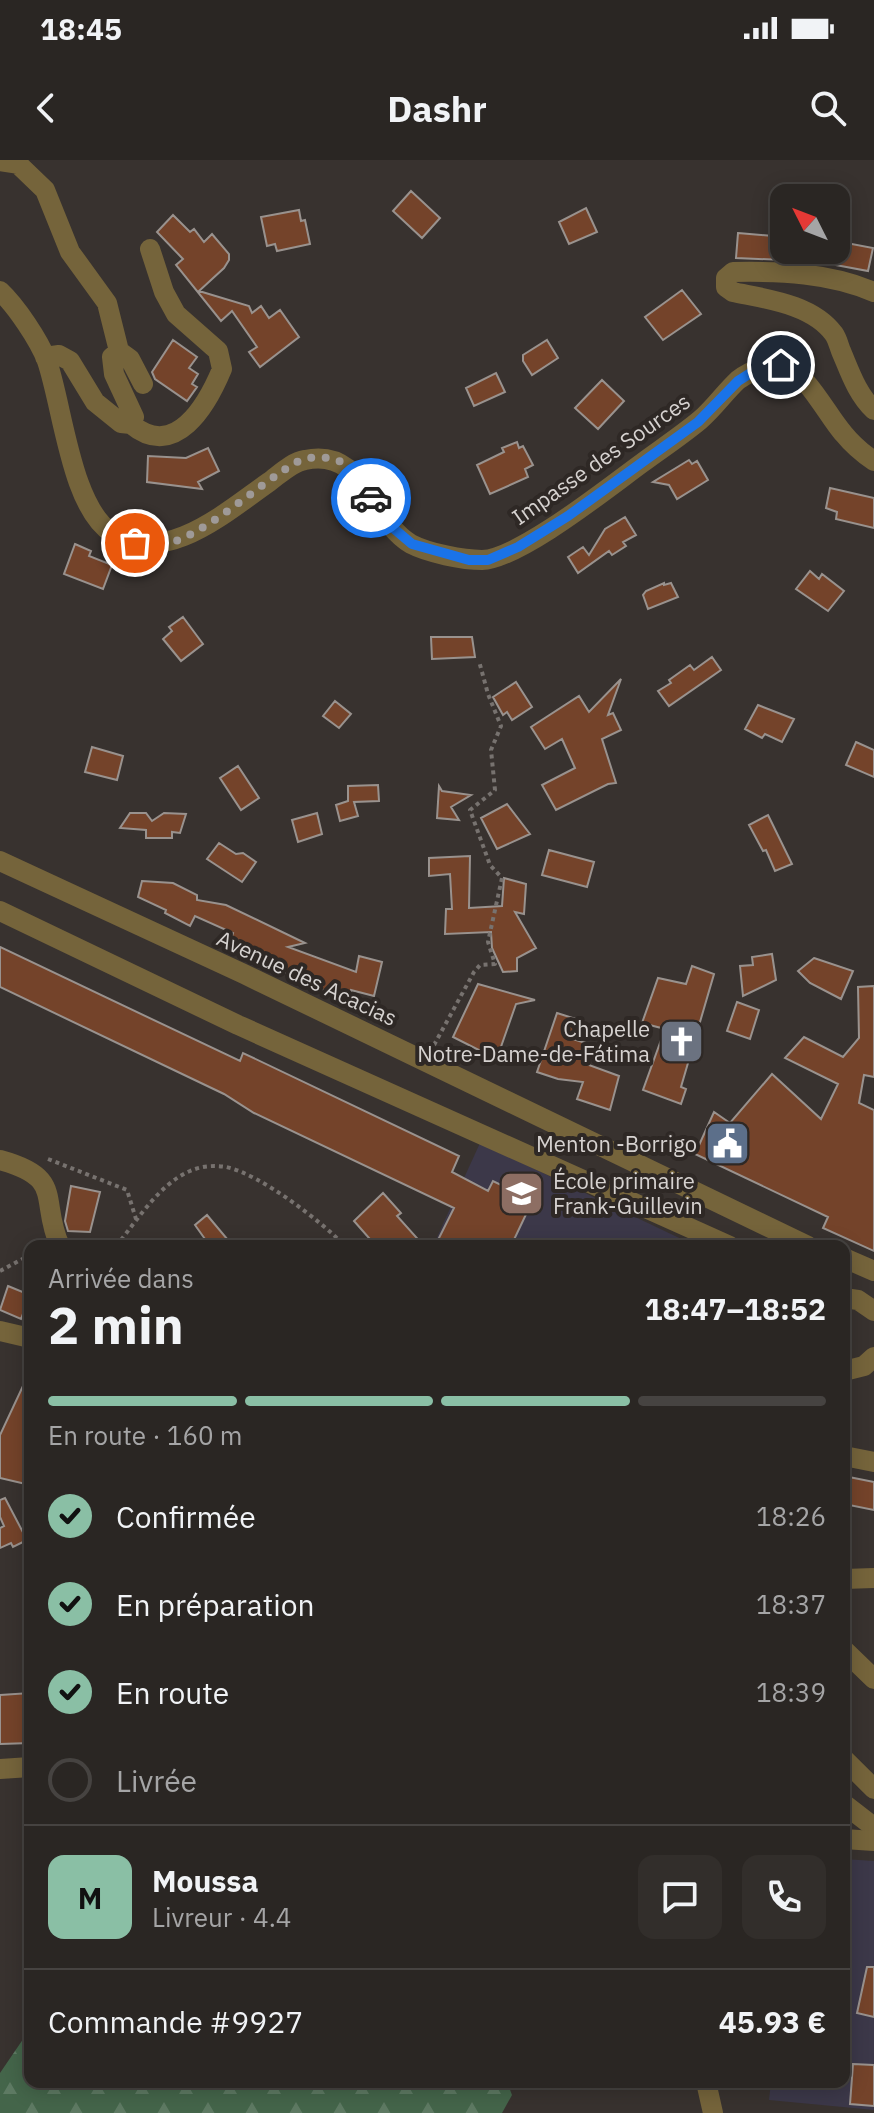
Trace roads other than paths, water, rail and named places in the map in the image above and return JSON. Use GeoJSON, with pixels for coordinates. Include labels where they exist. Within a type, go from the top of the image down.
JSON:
{"type":"FeatureCollection","features":[{"type":"Feature","properties":{"kind":"street"},"geometry":{"type":"LineString","coordinates":[[0,161],[18,164],[45,190],[70,252],[107,303],[119,351],[130,359],[143,384]]}},
{"type":"Feature","properties":{"kind":"street"},"geometry":{"type":"LineString","coordinates":[[45,357],[59,355],[70,361],[95,402],[121,423],[131,424],[142,434],[161,436],[178,432],[192,422],[222,369],[218,351],[176,314],[164,292],[150,249]]}},
{"type":"Feature","properties":{"kind":"street"},"geometry":{"type":"LineString","coordinates":[[874,292],[857,285],[805,274],[733,272],[726,278],[726,287],[733,292],[785,303],[815,317],[834,334],[853,380],[874,410]]}},
{"type":"Feature","properties":{"kind":"street","name":"Impasse des Sources"},"geometry":{"type":"LineString","coordinates":[[0,291],[10,300],[45,357],[82,497],[97,522],[114,535],[135,543],[154,546],[181,538],[236,505],[299,461],[320,457],[340,462],[355,475],[392,527],[412,544],[469,560],[488,560],[518,547],[568,516],[698,422],[738,381],[757,369],[781,365],[797,372],[858,451],[874,461]]}},
{"type":"Feature","properties":{"kind":"street"},"geometry":{"type":"LineString","coordinates":[[183,334],[220,373]]}},
{"type":"Feature","properties":{"kind":"street"},"geometry":{"type":"LineString","coordinates":[[119,351],[112,357],[114,374],[134,417],[131,424]]}},
{"type":"Feature","properties":{"kind":"street","name":"Avenue des Acacias"},"geometry":{"type":"LineString","coordinates":[[0,861],[426,1061],[796,1240]]}},
{"type":"Feature","properties":{"kind":"street"},"geometry":{"type":"LineString","coordinates":[[0,911],[238,1025],[717,1240]]}},
{"type":"Feature","properties":{"kind":"street"},"geometry":{"type":"LineString","coordinates":[[0,1160],[31,1172],[48,1188],[59,1240]]}},
{"type":"Feature","properties":{"kind":"street"},"geometry":{"type":"LineString","coordinates":[[850,1261],[874,1271]]}},
{"type":"Feature","properties":{"kind":"street"},"geometry":{"type":"LineString","coordinates":[[850,1298],[872,1307]]}},
{"type":"Feature","properties":{"kind":"street"},"geometry":{"type":"LineString","coordinates":[[0,1331],[24,1337]]}},
{"type":"Feature","properties":{"kind":"street"},"geometry":{"type":"LineString","coordinates":[[850,1457],[874,1462]]}},
{"type":"Feature","properties":{"kind":"street"},"geometry":{"type":"LineString","coordinates":[[850,1579],[874,1578]]}},
{"type":"Feature","properties":{"kind":"street"},"geometry":{"type":"LineString","coordinates":[[850,1656],[874,1679]]}},
{"type":"Feature","properties":{"kind":"street"},"geometry":{"type":"LineString","coordinates":[[850,1765],[874,1789]]}},
{"type":"Feature","properties":{"kind":"street"},"geometry":{"type":"LineString","coordinates":[[0,1769],[24,1767]]}},
{"type":"Feature","properties":{"kind":"street"},"geometry":{"type":"LineString","coordinates":[[850,1809],[874,1827]]}},
{"type":"Feature","properties":{"kind":"street"},"geometry":{"type":"LineString","coordinates":[[850,1839],[874,1841]]}},
{"type":"Feature","properties":{"kind":"street"},"geometry":{"type":"LineString","coordinates":[[707,2088],[713,2113]]}},
{"type":"Feature","properties":{"kind":"place","name":"Chapelle Notre-Dame-de-Fátima"},"geometry":{"type":"Point","coordinates":[681,1042]}},
{"type":"Feature","properties":{"kind":"place","name":"Menton -Borrigo"},"geometry":{"type":"Point","coordinates":[728,1144]}},
{"type":"Feature","properties":{"kind":"place","name":"École primaire Frank-Guillevin"},"geometry":{"type":"Point","coordinates":[522,1194]}}]}
